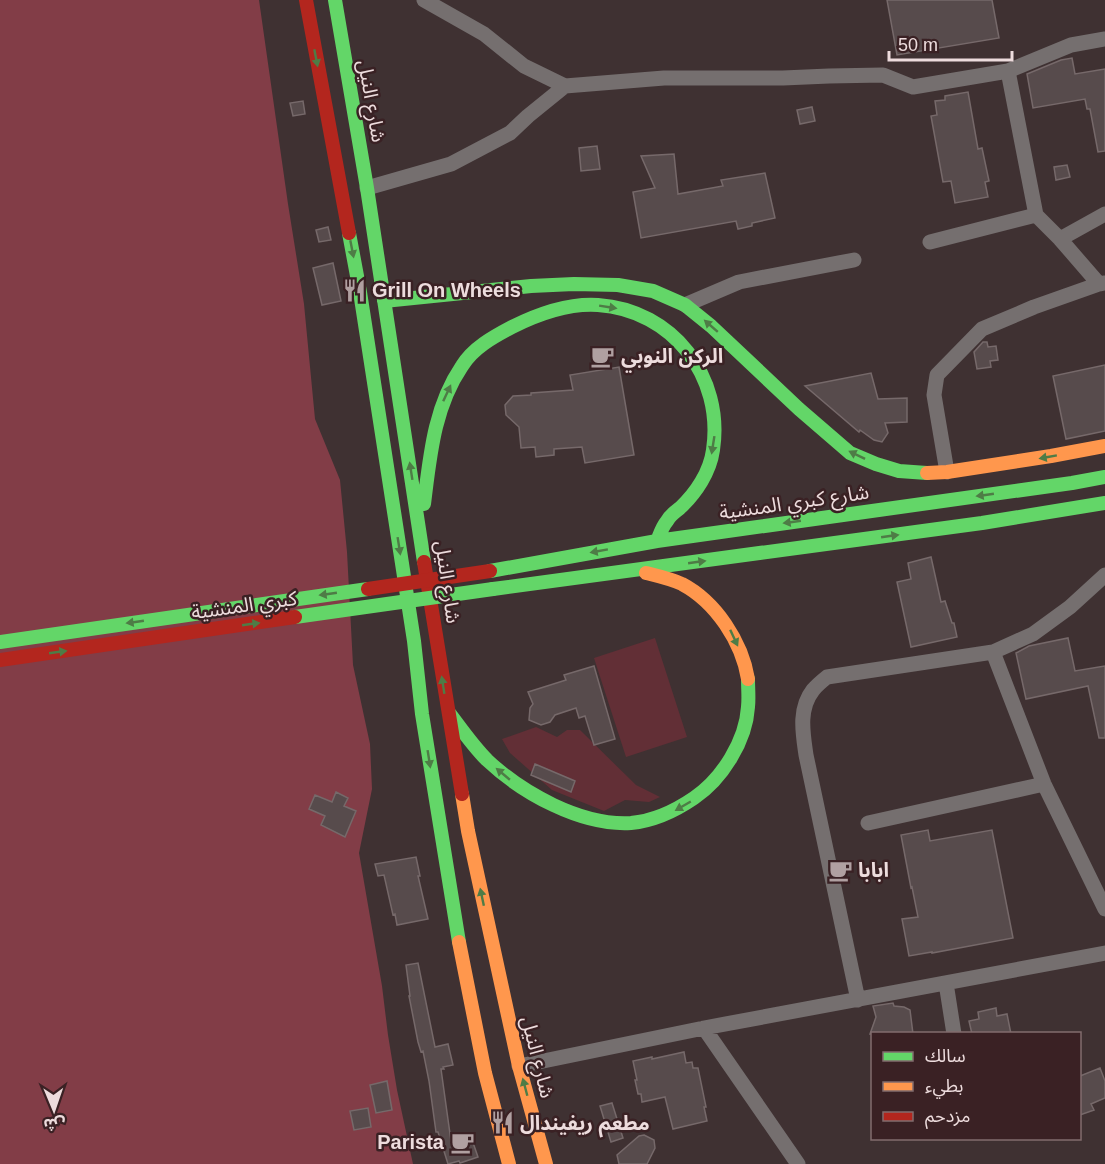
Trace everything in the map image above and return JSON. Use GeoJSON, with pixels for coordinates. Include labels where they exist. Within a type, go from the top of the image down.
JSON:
{"type":"FeatureCollection","features":[{"type":"Feature","properties":{"kind":"main road"},"geometry":{"type":"LineString","coordinates":[[306,0],[360,292],[414,641],[422,714],[458,936],[485,1073],[509,1164]]}},
{"type":"Feature","properties":{"kind":"main road","name":"شارع النيل"},"geometry":{"type":"LineString","coordinates":[[334,0],[368,188],[468,831],[519,1066],[546,1164]]}},
{"type":"Feature","properties":{"kind":"main road"},"geometry":{"type":"LineString","coordinates":[[384,301],[531,286],[574,284],[618,285],[653,291],[685,305],[711,326],[799,410],[850,453],[899,471],[947,472],[1105,446]]}},
{"type":"Feature","properties":{"kind":"main road"},"geometry":{"type":"LineString","coordinates":[[421,532],[432,443],[438,417],[445,395],[463,363],[488,340],[516,325],[542,314],[571,306],[599,305],[625,309],[665,329],[686,348],[704,375],[713,401],[716,425],[713,451],[707,471],[697,489],[668,519],[657,541]]}},
{"type":"Feature","properties":{"kind":"main road","name":"شارع كبري المنشية"},"geometry":{"type":"LineString","coordinates":[[490,571],[657,541],[1105,477]]}},
{"type":"Feature","properties":{"kind":"main road"},"geometry":{"type":"LineString","coordinates":[[639,570],[982,523],[1105,503]]}},
{"type":"Feature","properties":{"kind":"main road"},"geometry":{"type":"LineString","coordinates":[[448,711],[486,759],[514,783],[573,813],[616,823],[643,821],[673,812],[699,797],[726,768],[737,750],[747,722],[749,692],[743,657],[730,628],[708,603],[677,582],[639,570]]}},
{"type":"Feature","properties":{"kind":"main road","name":"كبري المنشية"},"geometry":{"type":"LineString","coordinates":[[0,660],[639,570]]}},
{"type":"Feature","properties":{"kind":"main road","name":"كبري المنشية"},"geometry":{"type":"LineString","coordinates":[[0,642],[490,571]]}},
{"type":"Feature","properties":{"kind":"street"},"geometry":{"type":"LineString","coordinates":[[424,0],[484,34],[524,66],[566,86],[663,78],[883,75],[914,87],[1008,71],[1071,45],[1105,39]]}},
{"type":"Feature","properties":{"kind":"street"},"geometry":{"type":"LineString","coordinates":[[947,472],[934,395],[938,375],[982,329],[1034,307],[1102,284],[1036,215],[1008,71]]}},
{"type":"Feature","properties":{"kind":"street"},"geometry":{"type":"LineString","coordinates":[[368,188],[451,164],[510,133],[566,86]]}},
{"type":"Feature","properties":{"kind":"street"},"geometry":{"type":"LineString","coordinates":[[1060,239],[1105,214]]}},
{"type":"Feature","properties":{"kind":"street"},"geometry":{"type":"LineString","coordinates":[[930,242],[1036,215]]}},
{"type":"Feature","properties":{"kind":"street"},"geometry":{"type":"LineString","coordinates":[[685,305],[739,282],[854,260]]}},
{"type":"Feature","properties":{"kind":"street"},"geometry":{"type":"LineString","coordinates":[[858,1000],[806,755],[802,721],[806,703],[812,691],[827,677],[993,652],[1033,634],[1070,607],[1105,575]]}},
{"type":"Feature","properties":{"kind":"street"},"geometry":{"type":"LineString","coordinates":[[993,652],[1044,784],[1105,909]]}},
{"type":"Feature","properties":{"kind":"street"},"geometry":{"type":"LineString","coordinates":[[868,823],[1044,784]]}},
{"type":"Feature","properties":{"kind":"street"},"geometry":{"type":"LineString","coordinates":[[519,1066],[704,1028],[1105,953]]}},
{"type":"Feature","properties":{"kind":"street"},"geometry":{"type":"LineString","coordinates":[[946,983],[954,1032]]}},
{"type":"Feature","properties":{"kind":"street"},"geometry":{"type":"LineString","coordinates":[[704,1028],[798,1164]]}},
{"type":"Feature","properties":{"kind":"shaded area"},"geometry":{"type":"Polygon","coordinates":[[[0,0],[259,0],[304,304],[315,419],[340,480],[347,552],[353,665],[370,744],[372,789],[359,853],[397,1090],[413,1164],[0,1164],[0,0]]]}},
{"type":"Feature","properties":{"kind":"shaded area"},"geometry":{"type":"Polygon","coordinates":[[[655,638],[687,737],[626,757],[594,658],[655,638]]]}},
{"type":"Feature","properties":{"kind":"shaded area"},"geometry":{"type":"Polygon","coordinates":[[[536,727],[557,737],[567,730],[580,730],[636,785],[660,797],[649,802],[625,800],[604,811],[552,790],[510,753],[502,739],[536,727]]]}},
{"type":"Feature","properties":{"kind":"building"},"geometry":{"type":"Polygon","coordinates":[[[887,0],[992,0],[999,38],[897,55],[887,0]]]}},
{"type":"Feature","properties":{"kind":"building"},"geometry":{"type":"Polygon","coordinates":[[[1072,58],[1075,74],[1105,69],[1105,151],[1098,152],[1090,109],[1087,109],[1085,99],[1033,108],[1027,74],[1061,60],[1072,58]]]}},
{"type":"Feature","properties":{"kind":"building"},"geometry":{"type":"Polygon","coordinates":[[[968,92],[978,149],[982,148],[989,181],[985,182],[988,197],[955,203],[951,181],[943,182],[931,116],[937,115],[935,101],[945,100],[945,96],[968,92]]]}},
{"type":"Feature","properties":{"kind":"building"},"geometry":{"type":"Polygon","coordinates":[[[303,101],[305,114],[293,116],[290,103],[303,101]]]}},
{"type":"Feature","properties":{"kind":"building"},"geometry":{"type":"Polygon","coordinates":[[[812,107],[815,121],[800,124],[797,110],[812,107]]]}},
{"type":"Feature","properties":{"kind":"building"},"geometry":{"type":"Polygon","coordinates":[[[597,146],[600,169],[581,171],[579,148],[597,146]]]}},
{"type":"Feature","properties":{"kind":"building"},"geometry":{"type":"Polygon","coordinates":[[[674,154],[678,194],[723,186],[721,180],[765,173],[775,218],[738,229],[736,221],[641,238],[633,192],[655,188],[641,156],[674,154]]]}},
{"type":"Feature","properties":{"kind":"building"},"geometry":{"type":"Polygon","coordinates":[[[1067,165],[1070,177],[1056,180],[1054,167],[1067,165]]]}},
{"type":"Feature","properties":{"kind":"building"},"geometry":{"type":"Polygon","coordinates":[[[328,227],[331,240],[319,242],[316,230],[328,227]]]}},
{"type":"Feature","properties":{"kind":"building"},"geometry":{"type":"Polygon","coordinates":[[[333,263],[341,301],[322,305],[313,268],[333,263]]]}},
{"type":"Feature","properties":{"kind":"building"},"geometry":{"type":"Polygon","coordinates":[[[983,342],[987,342],[988,347],[996,346],[998,360],[990,361],[991,367],[977,369],[974,352],[983,342]]]}},
{"type":"Feature","properties":{"kind":"building"},"geometry":{"type":"Polygon","coordinates":[[[1105,365],[1105,431],[1066,439],[1053,376],[1105,365]]]}},
{"type":"Feature","properties":{"kind":"building"},"geometry":{"type":"Polygon","coordinates":[[[619,367],[634,455],[585,463],[582,447],[554,449],[554,455],[536,457],[535,447],[521,448],[519,427],[506,415],[505,405],[513,396],[573,390],[570,375],[619,367]]]}},
{"type":"Feature","properties":{"kind":"building"},"geometry":{"type":"Polygon","coordinates":[[[871,373],[878,399],[907,398],[907,422],[885,423],[888,433],[882,442],[874,440],[860,430],[859,432],[805,386],[871,373]]]}},
{"type":"Feature","properties":{"kind":"building"},"geometry":{"type":"Polygon","coordinates":[[[931,557],[941,602],[945,601],[957,637],[911,647],[897,582],[911,579],[908,563],[931,557]]]}},
{"type":"Feature","properties":{"kind":"building"},"geometry":{"type":"Polygon","coordinates":[[[1068,638],[1075,671],[1105,666],[1105,738],[1099,738],[1088,686],[1026,699],[1016,653],[1029,646],[1068,638]]]}},
{"type":"Feature","properties":{"kind":"building"},"geometry":{"type":"Polygon","coordinates":[[[594,666],[615,739],[594,745],[585,716],[579,718],[576,708],[555,715],[550,722],[541,725],[529,720],[530,708],[533,704],[528,692],[566,680],[564,675],[594,666]]]}},
{"type":"Feature","properties":{"kind":"building"},"geometry":{"type":"Polygon","coordinates":[[[535,764],[575,781],[571,792],[531,775],[535,764]]]}},
{"type":"Feature","properties":{"kind":"building"},"geometry":{"type":"Polygon","coordinates":[[[336,792],[348,798],[344,806],[356,811],[345,837],[321,825],[325,816],[309,809],[315,795],[332,802],[336,792]]]}},
{"type":"Feature","properties":{"kind":"building"},"geometry":{"type":"Polygon","coordinates":[[[928,830],[930,841],[992,830],[1013,938],[909,956],[902,919],[918,917],[901,835],[928,830]]]}},
{"type":"Feature","properties":{"kind":"building"},"geometry":{"type":"Polygon","coordinates":[[[416,857],[428,919],[397,925],[384,875],[378,876],[375,864],[416,857]]]}},
{"type":"Feature","properties":{"kind":"building"},"geometry":{"type":"Polygon","coordinates":[[[418,963],[435,1047],[448,1044],[453,1065],[441,1069],[451,1141],[470,1134],[478,1157],[460,1163],[459,1161],[448,1164],[438,1132],[436,1132],[429,1081],[409,996],[406,965],[418,963]]]}},
{"type":"Feature","properties":{"kind":"building"},"geometry":{"type":"Polygon","coordinates":[[[893,1003],[894,1006],[910,1010],[913,1032],[871,1032],[870,1034],[876,1017],[873,1006],[893,1003]]]}},
{"type":"Feature","properties":{"kind":"building"},"geometry":{"type":"Polygon","coordinates":[[[996,1008],[997,1016],[1007,1014],[1011,1032],[972,1032],[969,1021],[979,1019],[978,1012],[996,1008]]]}},
{"type":"Feature","properties":{"kind":"building"},"geometry":{"type":"Polygon","coordinates":[[[684,1052],[686,1063],[692,1062],[693,1068],[698,1068],[707,1121],[673,1129],[665,1097],[642,1102],[641,1094],[638,1094],[633,1061],[684,1052]]]}},
{"type":"Feature","properties":{"kind":"building"},"geometry":{"type":"Polygon","coordinates":[[[1100,1068],[1105,1081],[1105,1098],[1091,1104],[1094,1110],[1081,1115],[1081,1076],[1100,1068]]]}},
{"type":"Feature","properties":{"kind":"building"},"geometry":{"type":"Polygon","coordinates":[[[387,1081],[392,1110],[376,1113],[370,1085],[387,1081]]]}},
{"type":"Feature","properties":{"kind":"building"},"geometry":{"type":"Polygon","coordinates":[[[612,1103],[623,1138],[611,1142],[600,1106],[612,1103]]]}},
{"type":"Feature","properties":{"kind":"building"},"geometry":{"type":"Polygon","coordinates":[[[368,1108],[371,1127],[354,1130],[350,1111],[368,1108]]]}},
{"type":"Feature","properties":{"kind":"building"},"geometry":{"type":"Polygon","coordinates":[[[644,1135],[654,1140],[655,1148],[647,1164],[619,1164],[617,1155],[639,1136],[644,1135]]]}},
{"type":"Feature","properties":{"kind":"traffic: fast"},"geometry":{"type":"LineString","coordinates":[[335,0],[367,188],[424,562]]}},
{"type":"Feature","properties":{"kind":"traffic: fast"},"geometry":{"type":"LineString","coordinates":[[349,233],[360,292],[414,641],[422,714],[459,942]]}},
{"type":"Feature","properties":{"kind":"traffic: fast"},"geometry":{"type":"LineString","coordinates":[[384,301],[531,286],[574,284],[618,285],[653,291],[685,305],[711,326],[799,409],[850,453],[899,471],[927,473]]}},
{"type":"Feature","properties":{"kind":"traffic: fast"},"geometry":{"type":"LineString","coordinates":[[424,504],[431,450],[439,415],[453,382],[467,360],[491,339],[532,318],[554,310],[598,305],[625,310],[649,320],[670,334],[688,352],[701,373],[710,397],[714,423],[713,450],[709,466],[691,496],[668,519],[657,541]]}},
{"type":"Feature","properties":{"kind":"traffic: fast"},"geometry":{"type":"LineString","coordinates":[[490,571],[657,541],[1105,477]]}},
{"type":"Feature","properties":{"kind":"traffic: fast"},"geometry":{"type":"LineString","coordinates":[[493,589],[982,523],[1105,503]]}},
{"type":"Feature","properties":{"kind":"traffic: fast"},"geometry":{"type":"LineString","coordinates":[[0,642],[368,589]]}},
{"type":"Feature","properties":{"kind":"traffic: fast"},"geometry":{"type":"LineString","coordinates":[[295,617],[493,589]]}},
{"type":"Feature","properties":{"kind":"traffic: fast"},"geometry":{"type":"LineString","coordinates":[[450,714],[487,760],[535,795],[553,805],[592,819],[612,823],[631,823],[656,818],[679,807],[704,790],[723,770],[743,733],[748,704],[748,679]]}},
{"type":"Feature","properties":{"kind":"traffic: slow"},"geometry":{"type":"LineString","coordinates":[[927,473],[947,472],[1105,446]]}},
{"type":"Feature","properties":{"kind":"traffic: slow"},"geometry":{"type":"LineString","coordinates":[[646,573],[682,584],[706,601],[726,624],[740,651],[748,679]]}},
{"type":"Feature","properties":{"kind":"traffic: slow"},"geometry":{"type":"LineString","coordinates":[[462,794],[519,1066],[546,1164]]}},
{"type":"Feature","properties":{"kind":"traffic: slow"},"geometry":{"type":"LineString","coordinates":[[459,942],[485,1073],[509,1164]]}},
{"type":"Feature","properties":{"kind":"traffic: jam"},"geometry":{"type":"LineString","coordinates":[[306,0],[349,233]]}},
{"type":"Feature","properties":{"kind":"traffic: jam"},"geometry":{"type":"LineString","coordinates":[[424,562],[462,794]]}},
{"type":"Feature","properties":{"kind":"traffic: jam"},"geometry":{"type":"LineString","coordinates":[[368,589],[490,571]]}},
{"type":"Feature","properties":{"kind":"traffic: jam"},"geometry":{"type":"LineString","coordinates":[[0,660],[295,617]]}},
{"type":"Feature","properties":{"kind":"place","name":"Grill On Wheels"},"geometry":{"type":"Point","coordinates":[354,290]}},
{"type":"Feature","properties":{"kind":"place","name":"الركن النوبي"},"geometry":{"type":"Point","coordinates":[603,356]}},
{"type":"Feature","properties":{"kind":"place","name":"ابابا"},"geometry":{"type":"Point","coordinates":[840,870]}},
{"type":"Feature","properties":{"kind":"place","name":"مطعم ريفيندال"},"geometry":{"type":"Point","coordinates":[502,1123]}},
{"type":"Feature","properties":{"kind":"place","name":"Parista"},"geometry":{"type":"Point","coordinates":[462,1142]}}]}
